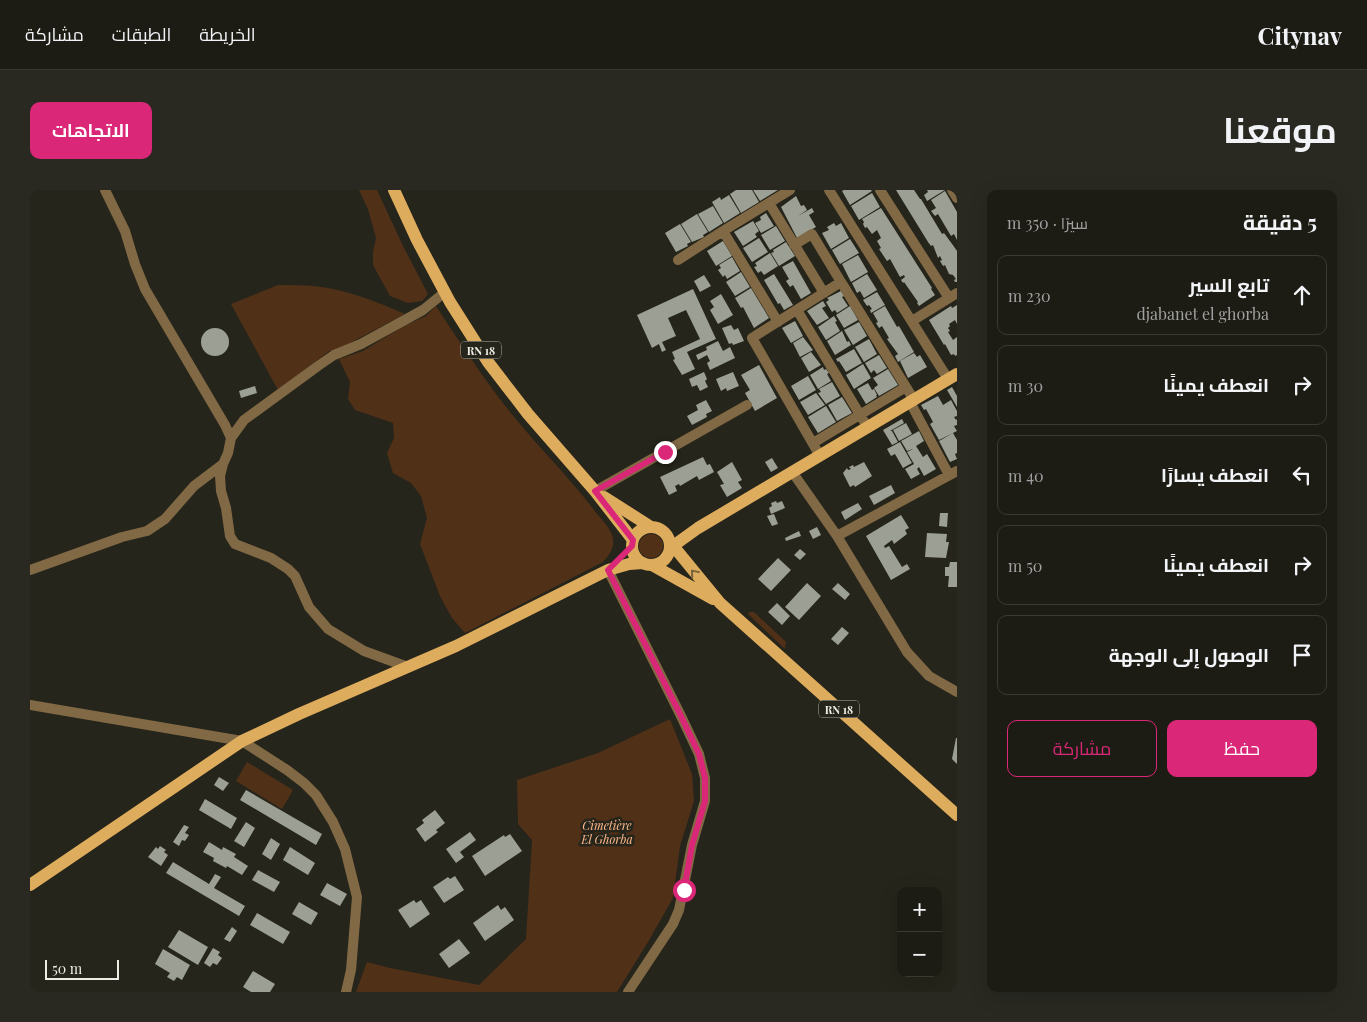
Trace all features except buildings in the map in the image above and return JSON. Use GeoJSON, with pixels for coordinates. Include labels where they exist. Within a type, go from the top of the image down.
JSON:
{"type":"FeatureCollection","features":[{"type":"Feature","properties":{"kind":"main road","name":"RN 18"},"geometry":{"type":"LineString","coordinates":[[394,190],[417,240],[445,292],[488,362],[528,414],[595,491],[632,543]]}},
{"type":"Feature","properties":{"kind":"main road"},"geometry":{"type":"LineString","coordinates":[[608,570],[632,543],[640,530],[680,546],[685,537],[698,528],[953,377]]}},
{"type":"Feature","properties":{"kind":"main road","name":"RN 18"},"geometry":{"type":"LineString","coordinates":[[595,491],[667,542],[720,603],[957,815]]}},
{"type":"Feature","properties":{"kind":"main road"},"geometry":{"type":"LineString","coordinates":[[30,885],[242,741],[299,714],[456,646],[608,570],[629,564],[661,562],[667,542],[698,528]]}},
{"type":"Feature","properties":{"kind":"main road"},"geometry":{"type":"LineString","coordinates":[[632,543],[635,556],[647,564]]}},
{"type":"Feature","properties":{"kind":"main road","name":"RN 18"},"geometry":{"type":"LineString","coordinates":[[647,564],[720,603]]}},
{"type":"Feature","properties":{"kind":"street"},"geometry":{"type":"LineString","coordinates":[[104,190],[125,231],[134,264],[145,289],[226,425],[231,438]]}},
{"type":"Feature","properties":{"kind":"street"},"geometry":{"type":"LineString","coordinates":[[678,260],[790,190]]}},
{"type":"Feature","properties":{"kind":"street"},"geometry":{"type":"LineString","coordinates":[[829,190],[912,321],[953,377]]}},
{"type":"Feature","properties":{"kind":"street"},"geometry":{"type":"LineString","coordinates":[[880,190],[953,295],[912,321]]}},
{"type":"Feature","properties":{"kind":"street"},"geometry":{"type":"LineString","coordinates":[[952,190],[957,198]]}},
{"type":"Feature","properties":{"kind":"street"},"geometry":{"type":"LineString","coordinates":[[769,203],[824,293]]}},
{"type":"Feature","properties":{"kind":"street"},"geometry":{"type":"LineString","coordinates":[[723,232],[778,322]]}},
{"type":"Feature","properties":{"kind":"street"},"geometry":{"type":"LineString","coordinates":[[794,245],[812,234],[906,387],[953,473],[837,536]]}},
{"type":"Feature","properties":{"kind":"street"},"geometry":{"type":"LineString","coordinates":[[820,456],[752,338],[841,282]]}},
{"type":"Feature","properties":{"kind":"street"},"geometry":{"type":"LineString","coordinates":[[408,667],[364,651],[328,629],[309,607],[295,576],[288,569],[271,558],[235,544],[230,536],[220,476],[231,438],[244,420],[334,355],[362,344],[423,310],[445,292]]}},
{"type":"Feature","properties":{"kind":"street"},"geometry":{"type":"LineString","coordinates":[[797,310],[868,428]]}},
{"type":"Feature","properties":{"kind":"street"},"geometry":{"type":"LineString","coordinates":[[813,443],[906,387]]}},
{"type":"Feature","properties":{"kind":"street"},"geometry":{"type":"LineString","coordinates":[[595,491],[747,405]]}},
{"type":"Feature","properties":{"kind":"street"},"geometry":{"type":"LineString","coordinates":[[30,570],[122,537],[147,531],[165,519],[194,486],[223,464]]}},
{"type":"Feature","properties":{"kind":"street"},"geometry":{"type":"LineString","coordinates":[[792,473],[837,536],[907,652],[929,676],[957,692]]}},
{"type":"Feature","properties":{"kind":"street"},"geometry":{"type":"LineString","coordinates":[[608,570],[699,754],[705,778],[705,801],[692,845],[679,910],[673,924],[628,992]]}},
{"type":"Feature","properties":{"kind":"street"},"geometry":{"type":"LineString","coordinates":[[30,705],[242,741],[287,770],[316,795],[333,822],[345,849],[357,896],[352,962],[346,992]]}},
{"type":"Feature","properties":{"kind":"green space"},"geometry":{"type":"Polygon","coordinates":[[[359,190],[377,190],[428,294],[422,301],[408,303],[390,296],[373,265],[376,238],[368,209],[359,190]]]}},
{"type":"Feature","properties":{"kind":"green space"},"geometry":{"type":"Polygon","coordinates":[[[278,285],[313,286],[337,290],[371,300],[405,314],[350,343],[328,352],[278,390],[231,304],[278,285]]]}},
{"type":"Feature","properties":{"kind":"green space"},"geometry":{"type":"Polygon","coordinates":[[[436,306],[504,405],[604,522],[611,532],[613,539],[612,550],[603,562],[465,633],[452,618],[440,596],[420,544],[427,518],[421,496],[411,483],[393,473],[387,453],[394,438],[393,423],[355,410],[348,399],[350,382],[339,359],[363,351],[404,326],[426,316],[436,306]]]}},
{"type":"Feature","properties":{"kind":"green space"},"geometry":{"type":"Polygon","coordinates":[[[651,534],[659,538],[663,546],[659,554],[651,558],[643,554],[639,546],[643,538],[651,534]]]}},
{"type":"Feature","properties":{"kind":"green space"},"geometry":{"type":"Polygon","coordinates":[[[749,612],[754,612],[786,642],[785,649],[748,614],[749,612]]]}},
{"type":"Feature","properties":{"kind":"green space","name":"Cimetière El Ghorba"},"geometry":{"type":"Polygon","coordinates":[[[670,719],[692,774],[694,801],[680,846],[673,898],[617,992],[356,992],[367,962],[479,985],[526,939],[532,840],[518,824],[517,780],[598,753],[670,719]]]}},
{"type":"Feature","properties":{"kind":"green space"},"geometry":{"type":"Polygon","coordinates":[[[247,762],[293,790],[282,809],[236,781],[247,762]]]}},
{"type":"Feature","properties":{"kind":"route"},"geometry":{"type":"LineString","coordinates":[[665,452],[595,491],[633,540],[632,546],[608,570],[699,754],[705,778],[705,801],[692,845],[684,890]]}}]}
